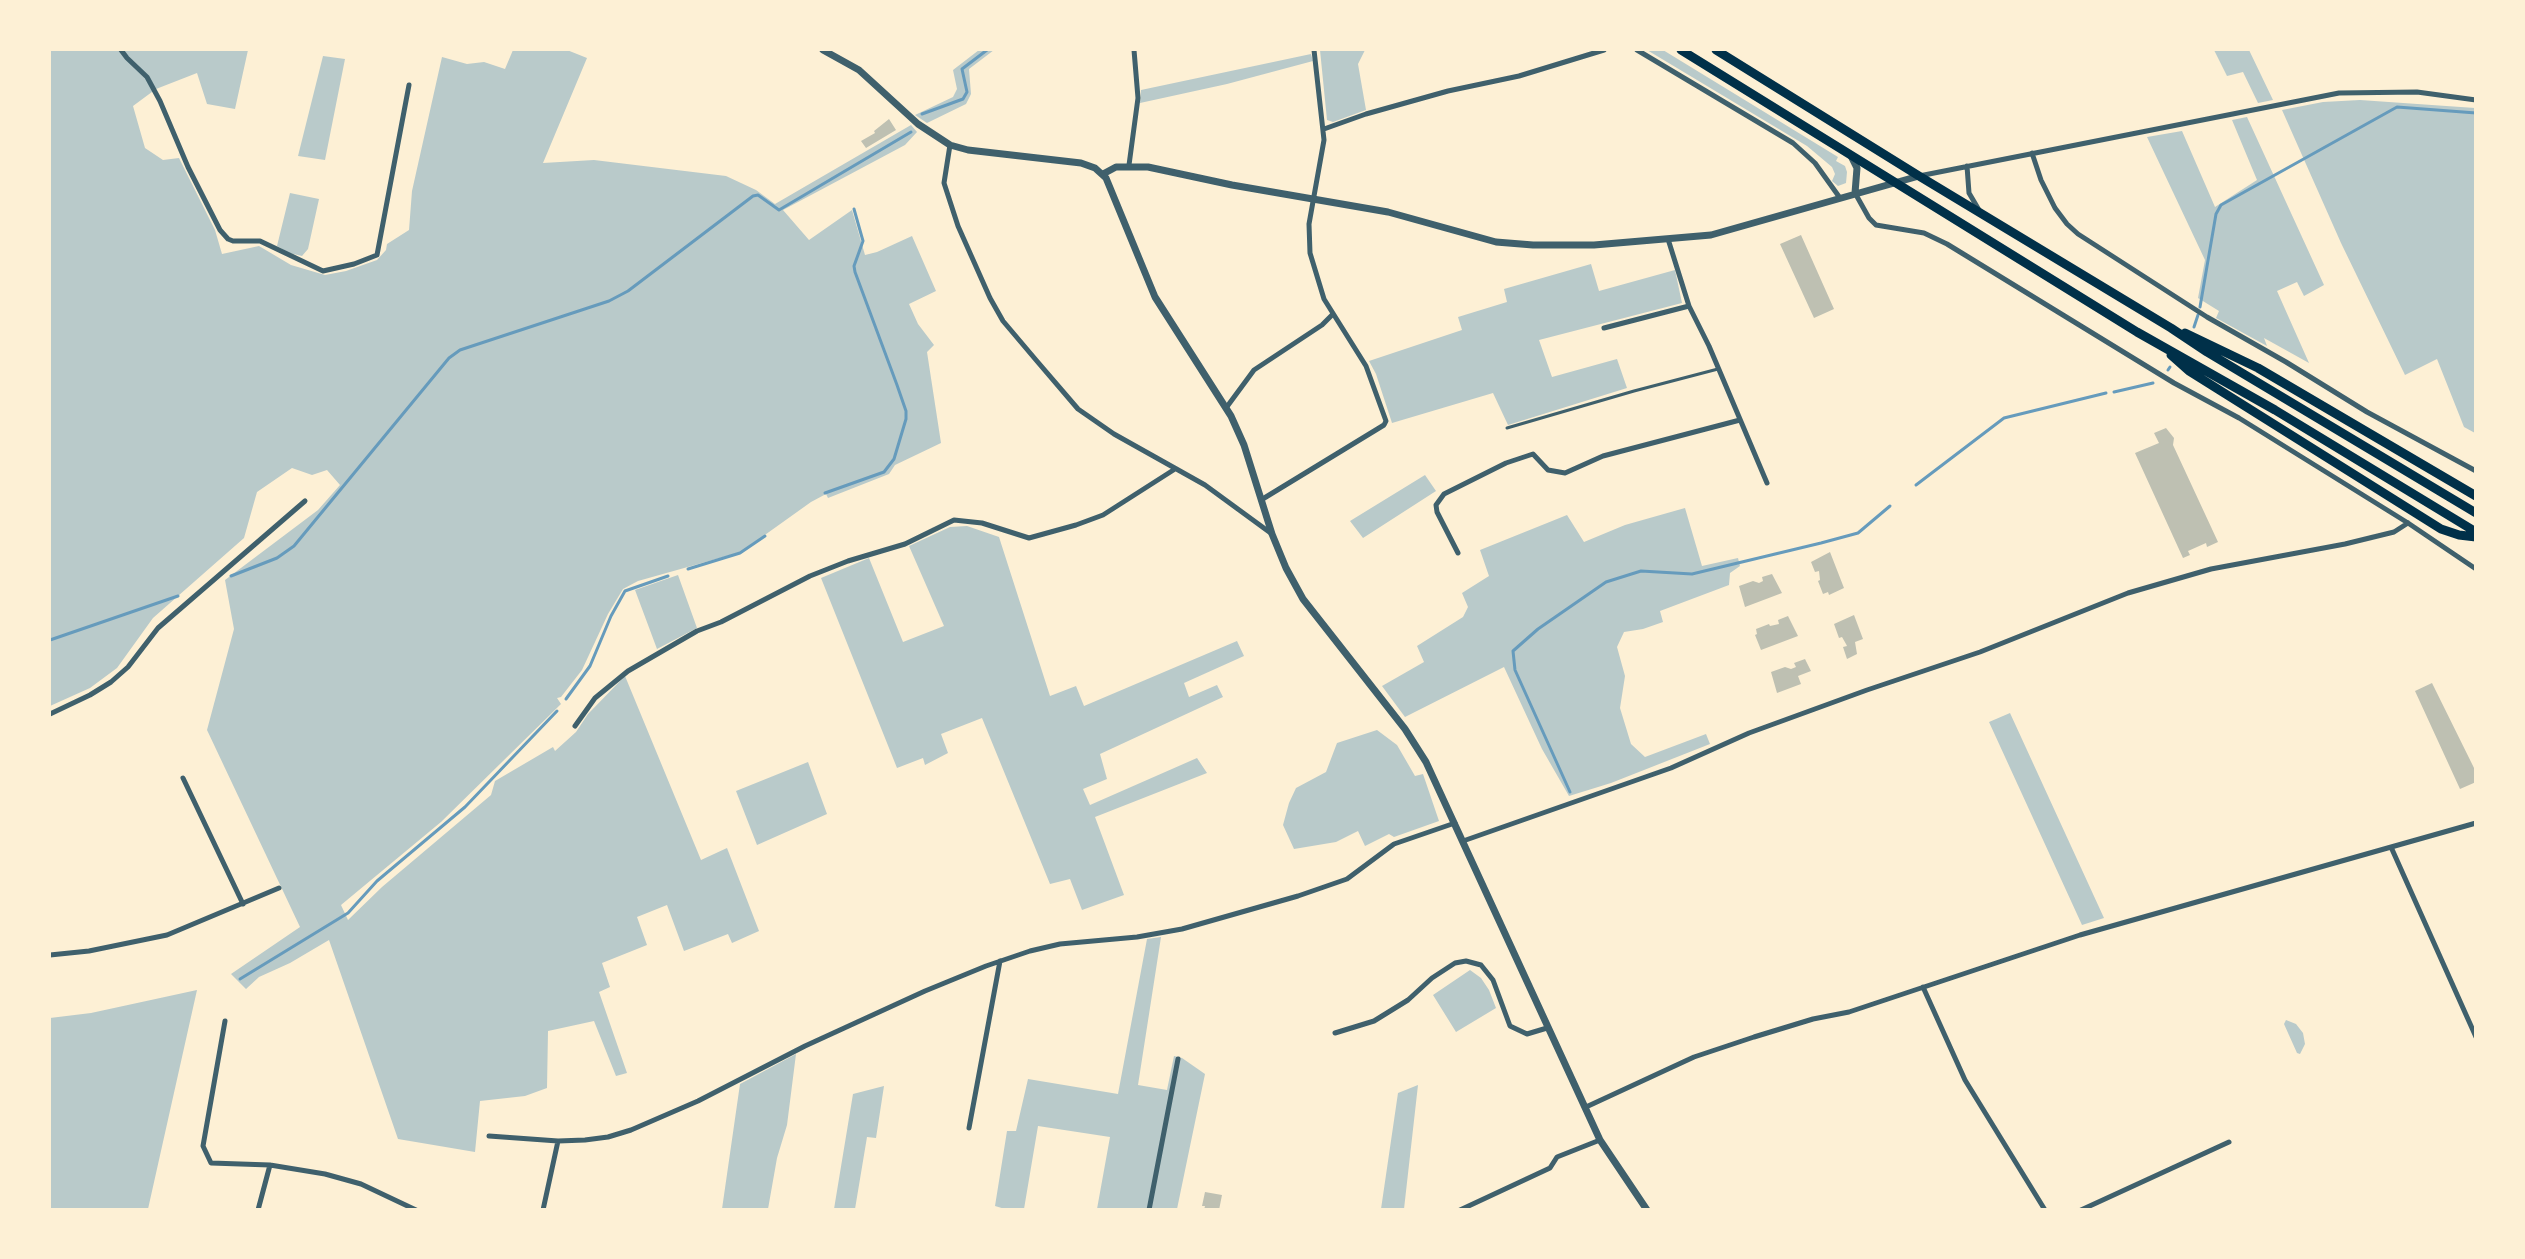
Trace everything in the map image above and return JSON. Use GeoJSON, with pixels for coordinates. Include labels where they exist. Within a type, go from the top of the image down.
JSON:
{"type":"FeatureCollection","features":[{"type":"Feature","properties":{"kind":"main road"},"geometry":{"type":"LineString","coordinates":[[1681,50],[2160,346],[2226,381],[2475,532]]}},
{"type":"Feature","properties":{"kind":"main road"},"geometry":{"type":"LineString","coordinates":[[1716,50],[2207,352],[2475,513]]}},
{"type":"Feature","properties":{"kind":"main road"},"geometry":{"type":"LineString","coordinates":[[2171,328],[2200,338],[2258,368],[2475,496]]}},
{"type":"Feature","properties":{"kind":"main road"},"geometry":{"type":"LineString","coordinates":[[2160,346],[2189,371],[2441,529],[2475,537]]}},
{"type":"Feature","properties":{"kind":"street"},"geometry":{"type":"LineString","coordinates":[[121,50],[147,77],[160,101],[188,167],[220,230],[228,239],[260,241],[323,271],[354,264],[377,255],[409,85]]}},
{"type":"Feature","properties":{"kind":"street"},"geometry":{"type":"LineString","coordinates":[[823,50],[859,70],[918,124],[950,145],[968,150],[1081,163],[1103,174],[1155,297],[1226,408],[1244,445],[1272,534],[1286,568],[1303,599],[1414,742],[1426,762],[1600,1140],[1647,1209]]}},
{"type":"Feature","properties":{"kind":"street"},"geometry":{"type":"LineString","coordinates":[[1129,165],[1138,98],[1134,50]]}},
{"type":"Feature","properties":{"kind":"street"},"geometry":{"type":"LineString","coordinates":[[1261,500],[1384,425],[1386,421],[1366,366],[1324,299],[1310,252],[1309,224],[1324,129],[1314,50]]}},
{"type":"Feature","properties":{"kind":"street"},"geometry":{"type":"LineString","coordinates":[[1324,129],[1366,114],[1448,91],[1519,76],[1604,50]]}},
{"type":"Feature","properties":{"kind":"street"},"geometry":{"type":"LineString","coordinates":[[1637,50],[1793,143],[1815,163],[1840,198]]}},
{"type":"Feature","properties":{"kind":"street"},"geometry":{"type":"LineString","coordinates":[[1103,174],[1116,167],[1129,165],[1148,167],[1314,200],[1388,212],[1496,242],[1533,245],[1594,245],[1668,240],[1727,232],[1895,181],[2339,93],[2417,92],[2475,100]]}},
{"type":"Feature","properties":{"kind":"street"},"geometry":{"type":"LineString","coordinates":[[950,145],[944,183],[949,205],[990,298],[1003,321],[1078,409],[1174,470],[1205,485],[1272,534]]}},
{"type":"Feature","properties":{"kind":"street"},"geometry":{"type":"LineString","coordinates":[[1847,152],[1857,168],[1856,194],[1869,218],[1876,225],[1924,233],[1947,244],[2165,378],[2239,418],[2408,523],[2475,569]]}},
{"type":"Feature","properties":{"kind":"street"},"geometry":{"type":"LineString","coordinates":[[2032,153],[2041,180],[2055,208],[2078,234],[2206,317],[2286,362],[2367,412],[2475,471]]}},
{"type":"Feature","properties":{"kind":"street"},"geometry":{"type":"LineString","coordinates":[[1967,166],[1969,193],[1982,213]]}},
{"type":"Feature","properties":{"kind":"street"},"geometry":{"type":"LineString","coordinates":[[1668,240],[1689,306],[1767,483]]}},
{"type":"Feature","properties":{"kind":"street"},"geometry":{"type":"LineString","coordinates":[[1604,328],[1689,306]]}},
{"type":"Feature","properties":{"kind":"street"},"geometry":{"type":"LineString","coordinates":[[1226,408],[1254,370],[1322,325],[1332,315]]}},
{"type":"Feature","properties":{"kind":"street"},"geometry":{"type":"LineString","coordinates":[[1458,553],[1437,512],[1436,505],[1444,494],[1506,463],[1533,454],[1548,470],[1565,473],[1603,456],[1740,420]]}},
{"type":"Feature","properties":{"kind":"street"},"geometry":{"type":"LineString","coordinates":[[575,726],[595,698],[628,671],[697,631],[721,622],[810,576],[848,561],[905,544],[954,520],[982,523],[1029,538],[1076,525],[1103,515],[1174,470]]}},
{"type":"Feature","properties":{"kind":"street"},"geometry":{"type":"LineString","coordinates":[[50,714],[111,682],[128,667],[159,628],[305,501]]}},
{"type":"Feature","properties":{"kind":"street"},"geometry":{"type":"LineString","coordinates":[[1463,841],[1662,771],[1749,733],[1980,652],[2128,593],[2211,569],[2344,544],[2394,532],[2408,523]]}},
{"type":"Feature","properties":{"kind":"street"},"geometry":{"type":"LineString","coordinates":[[183,778],[243,904]]}},
{"type":"Feature","properties":{"kind":"street"},"geometry":{"type":"LineString","coordinates":[[489,1136],[558,1141],[608,1137],[634,1129],[732,1085],[795,1051],[925,991],[1000,961],[1060,944],[1137,937],[1182,929],[1298,896],[1347,879],[1394,844],[1455,823]]}},
{"type":"Feature","properties":{"kind":"street"},"geometry":{"type":"LineString","coordinates":[[1586,1107],[1694,1057],[1813,1019],[1849,1012],[2080,935],[2475,823]]}},
{"type":"Feature","properties":{"kind":"street"},"geometry":{"type":"LineString","coordinates":[[2391,847],[2475,1037]]}},
{"type":"Feature","properties":{"kind":"street"},"geometry":{"type":"LineString","coordinates":[[50,955],[72,954],[156,938],[279,888]]}},
{"type":"Feature","properties":{"kind":"street"},"geometry":{"type":"LineString","coordinates":[[969,1128],[1000,961]]}},
{"type":"Feature","properties":{"kind":"street"},"geometry":{"type":"LineString","coordinates":[[1335,1033],[1374,1021],[1408,1000],[1432,978],[1455,963],[1467,961],[1480,965],[1493,980],[1510,1026],[1527,1034],[1547,1028]]}},
{"type":"Feature","properties":{"kind":"street"},"geometry":{"type":"LineString","coordinates":[[1923,987],[1965,1080],[2045,1209]]}},
{"type":"Feature","properties":{"kind":"street"},"geometry":{"type":"LineString","coordinates":[[225,1021],[203,1146],[211,1163],[270,1165],[325,1174],[361,1184],[402,1207],[416,1209]]}},
{"type":"Feature","properties":{"kind":"street"},"geometry":{"type":"LineString","coordinates":[[1149,1209],[1178,1059]]}},
{"type":"Feature","properties":{"kind":"street"},"geometry":{"type":"LineString","coordinates":[[1460,1209],[1550,1168],[1557,1157],[1600,1140]]}},
{"type":"Feature","properties":{"kind":"street"},"geometry":{"type":"LineString","coordinates":[[543,1209],[558,1141]]}},
{"type":"Feature","properties":{"kind":"street"},"geometry":{"type":"LineString","coordinates":[[2081,1209],[2229,1142]]}},
{"type":"Feature","properties":{"kind":"street"},"geometry":{"type":"LineString","coordinates":[[258,1209],[270,1165]]}},
{"type":"Feature","properties":{"kind":"lane"},"geometry":{"type":"LineString","coordinates":[[1507,428],[1718,369]]}},
{"type":"Feature","properties":{"kind":"shaded area"},"geometry":{"type":"Polygon","coordinates":[[[50,50],[248,50],[235,109],[207,104],[197,73],[156,89],[133,106],[145,148],[163,160],[179,158],[215,230],[222,254],[259,246],[291,265],[325,275],[346,271],[377,260],[386,250],[387,244],[409,230],[412,191],[442,57],[467,64],[484,62],[505,69],[513,50],[567,50],[587,58],[543,163],[594,160],[726,176],[756,190],[775,204],[911,125],[917,132],[905,145],[783,210],[809,240],[852,210],[865,255],[912,236],[936,291],[909,304],[918,324],[934,345],[927,352],[941,443],[895,465],[889,474],[828,498],[826,494],[811,502],[741,552],[638,581],[623,589],[608,614],[582,670],[561,697],[557,698],[561,704],[441,822],[341,905],[348,920],[382,887],[491,795],[495,781],[553,747],[555,751],[576,732],[588,714],[625,676],[701,860],[727,848],[759,931],[732,943],[728,934],[684,951],[667,905],[637,917],[647,945],[602,963],[610,987],[599,992],[627,1073],[616,1076],[594,1021],[548,1031],[547,1088],[525,1096],[480,1101],[475,1152],[398,1139],[329,940],[290,963],[259,977],[246,989],[231,974],[300,927],[207,730],[234,629],[225,580],[318,510],[340,485],[327,470],[312,475],[292,468],[257,492],[244,538],[153,618],[117,668],[90,688],[50,706],[50,50]]]}},
{"type":"Feature","properties":{"kind":"shaded area"},"geometry":{"type":"Polygon","coordinates":[[[979,50],[994,50],[969,69],[971,94],[966,104],[927,123],[915,115],[953,97],[957,89],[953,70],[979,50]]]}},
{"type":"Feature","properties":{"kind":"shaded area"},"geometry":{"type":"Polygon","coordinates":[[[1320,50],[1365,50],[1358,64],[1366,110],[1333,122],[1327,120],[1320,50]]]}},
{"type":"Feature","properties":{"kind":"shaded area"},"geometry":{"type":"Polygon","coordinates":[[[1647,50],[1663,50],[1838,157],[1836,161],[1845,166],[1847,172],[1846,183],[1838,186],[1832,181],[1835,174],[1832,167],[1807,146],[1647,50]]]}},
{"type":"Feature","properties":{"kind":"shaded area"},"geometry":{"type":"Polygon","coordinates":[[[2214,50],[2249,50],[2273,100],[2258,103],[2243,72],[2227,76],[2214,50]]]}},
{"type":"Feature","properties":{"kind":"shaded area"},"geometry":{"type":"Polygon","coordinates":[[[1311,54],[1313,61],[1227,84],[1140,103],[1141,90],[1311,54]]]}},
{"type":"Feature","properties":{"kind":"shaded area"},"geometry":{"type":"Polygon","coordinates":[[[323,56],[345,59],[325,160],[298,156],[323,56]]]}},
{"type":"Feature","properties":{"kind":"shaded area"},"geometry":{"type":"Polygon","coordinates":[[[2360,100],[2475,108],[2475,433],[2464,427],[2437,359],[2405,375],[2341,243],[2282,110],[2323,102],[2360,100]]]}},
{"type":"Feature","properties":{"kind":"shaded area"},"geometry":{"type":"Polygon","coordinates":[[[2247,117],[2324,285],[2304,296],[2297,282],[2277,291],[2309,363],[2264,338],[2267,346],[2216,318],[2219,311],[2198,298],[2205,260],[2147,137],[2182,131],[2215,207],[2257,180],[2232,120],[2247,117]]]}},
{"type":"Feature","properties":{"kind":"shaded area"},"geometry":{"type":"Polygon","coordinates":[[[290,193],[319,199],[308,249],[302,256],[289,253],[277,246],[290,193]]]}},
{"type":"Feature","properties":{"kind":"shaded area"},"geometry":{"type":"Polygon","coordinates":[[[1591,264],[1599,291],[1675,270],[1682,303],[1539,340],[1552,377],[1617,359],[1627,388],[1508,425],[1493,393],[1392,423],[1376,374],[1369,361],[1462,330],[1458,317],[1507,302],[1504,289],[1591,264]]]}},
{"type":"Feature","properties":{"kind":"shaded area"},"geometry":{"type":"Polygon","coordinates":[[[1425,475],[1436,491],[1363,538],[1350,521],[1425,475]]]}},
{"type":"Feature","properties":{"kind":"shaded area"},"geometry":{"type":"Polygon","coordinates":[[[1685,508],[1702,566],[1738,558],[1740,566],[1730,573],[1729,585],[1660,611],[1663,622],[1643,629],[1624,632],[1617,647],[1625,676],[1620,708],[1631,744],[1645,757],[1706,734],[1710,744],[1611,783],[1569,796],[1542,749],[1504,667],[1405,717],[1382,686],[1424,662],[1417,646],[1463,617],[1468,607],[1462,593],[1489,576],[1480,550],[1567,515],[1584,542],[1625,525],[1685,508]]]}},
{"type":"Feature","properties":{"kind":"shaded area"},"geometry":{"type":"Polygon","coordinates":[[[967,526],[999,537],[1050,696],[1076,686],[1084,706],[1237,641],[1244,656],[1184,683],[1189,697],[1217,685],[1223,697],[1100,754],[1107,779],[1083,789],[1090,805],[1197,758],[1207,773],[1095,817],[1124,895],[1082,910],[1070,879],[1050,884],[982,718],[941,734],[948,753],[925,765],[923,758],[897,768],[821,578],[869,558],[903,642],[944,626],[909,546],[950,527],[967,526]]]}},
{"type":"Feature","properties":{"kind":"shaded area"},"geometry":{"type":"Polygon","coordinates":[[[678,575],[697,628],[657,649],[635,590],[678,575]]]}},
{"type":"Feature","properties":{"kind":"shaded area"},"geometry":{"type":"Polygon","coordinates":[[[2010,713],[2104,918],[2082,925],[1989,722],[2010,713]]]}},
{"type":"Feature","properties":{"kind":"shaded area"},"geometry":{"type":"Polygon","coordinates":[[[1377,730],[1397,745],[1415,776],[1423,774],[1439,821],[1394,837],[1389,834],[1365,846],[1358,831],[1336,842],[1294,849],[1283,825],[1296,788],[1326,772],[1337,743],[1377,730]]]}},
{"type":"Feature","properties":{"kind":"shaded area"},"geometry":{"type":"Polygon","coordinates":[[[808,762],[827,814],[757,845],[736,791],[808,762]]]}},
{"type":"Feature","properties":{"kind":"shaded area"},"geometry":{"type":"Polygon","coordinates":[[[1161,937],[1138,1085],[1167,1090],[1174,1056],[1182,1058],[1205,1074],[1177,1209],[1097,1209],[1110,1137],[1038,1126],[1024,1209],[1005,1209],[995,1206],[1007,1131],[1016,1131],[1028,1079],[1118,1094],[1147,939],[1161,937]]]}},
{"type":"Feature","properties":{"kind":"shaded area"},"geometry":{"type":"Polygon","coordinates":[[[1470,970],[1481,978],[1496,1008],[1456,1032],[1433,995],[1470,970]]]}},
{"type":"Feature","properties":{"kind":"shaded area"},"geometry":{"type":"Polygon","coordinates":[[[197,990],[148,1209],[50,1209],[50,1018],[91,1013],[197,990]]]}},
{"type":"Feature","properties":{"kind":"shaded area"},"geometry":{"type":"Polygon","coordinates":[[[2286,1020],[2296,1024],[2303,1033],[2305,1044],[2300,1054],[2297,1053],[2284,1024],[2286,1020]]]}},
{"type":"Feature","properties":{"kind":"shaded area"},"geometry":{"type":"Polygon","coordinates":[[[796,1054],[787,1125],[777,1158],[768,1209],[722,1209],[740,1084],[796,1054]]]}},
{"type":"Feature","properties":{"kind":"shaded area"},"geometry":{"type":"Polygon","coordinates":[[[1418,1085],[1404,1209],[1381,1209],[1398,1093],[1418,1085]]]}},
{"type":"Feature","properties":{"kind":"shaded area"},"geometry":{"type":"Polygon","coordinates":[[[884,1086],[876,1138],[867,1137],[855,1209],[834,1209],[853,1094],[884,1086]]]}},
{"type":"Feature","properties":{"kind":"building"},"geometry":{"type":"Polygon","coordinates":[[[889,119],[896,130],[866,148],[861,141],[875,133],[874,131],[889,119]]]}},
{"type":"Feature","properties":{"kind":"building"},"geometry":{"type":"Polygon","coordinates":[[[1801,235],[1834,309],[1814,318],[1780,244],[1801,235]]]}},
{"type":"Feature","properties":{"kind":"building"},"geometry":{"type":"Polygon","coordinates":[[[2166,428],[2174,438],[2173,445],[2218,542],[2207,547],[2206,543],[2188,551],[2190,555],[2183,558],[2135,453],[2159,443],[2154,433],[2166,428]]]}},
{"type":"Feature","properties":{"kind":"building"},"geometry":{"type":"Polygon","coordinates":[[[1830,552],[1844,588],[1829,595],[1828,592],[1823,594],[1818,581],[1820,580],[1819,571],[1815,572],[1811,562],[1830,552]]]}},
{"type":"Feature","properties":{"kind":"building"},"geometry":{"type":"Polygon","coordinates":[[[1772,574],[1782,593],[1745,607],[1739,586],[1753,581],[1759,583],[1763,581],[1762,577],[1772,574]]]}},
{"type":"Feature","properties":{"kind":"building"},"geometry":{"type":"Polygon","coordinates":[[[1854,615],[1863,639],[1855,642],[1857,654],[1847,659],[1843,647],[1847,646],[1842,637],[1839,638],[1834,624],[1854,615]]]}},
{"type":"Feature","properties":{"kind":"building"},"geometry":{"type":"Polygon","coordinates":[[[1788,616],[1798,636],[1761,650],[1755,635],[1757,634],[1756,629],[1769,624],[1770,626],[1779,624],[1778,620],[1788,616]]]}},
{"type":"Feature","properties":{"kind":"building"},"geometry":{"type":"Polygon","coordinates":[[[1805,659],[1811,671],[1798,676],[1801,684],[1777,693],[1771,672],[1785,667],[1791,669],[1796,667],[1794,663],[1805,659]]]}},
{"type":"Feature","properties":{"kind":"building"},"geometry":{"type":"Polygon","coordinates":[[[2432,683],[2476,772],[2476,782],[2460,789],[2415,691],[2432,683]]]}},
{"type":"Feature","properties":{"kind":"building"},"geometry":{"type":"Polygon","coordinates":[[[1205,1192],[1222,1195],[1219,1210],[1204,1210],[1205,1206],[1202,1206],[1205,1192]]]}},
{"type":"Feature","properties":{"kind":"waterway"},"geometry":{"type":"LineString","coordinates":[[922,114],[963,99],[967,92],[962,69],[987,50]]}},
{"type":"Feature","properties":{"kind":"waterway"},"geometry":{"type":"LineString","coordinates":[[2200,307],[2216,214],[2221,205],[2397,107],[2476,113]]}},
{"type":"Feature","properties":{"kind":"waterway"},"geometry":{"type":"LineString","coordinates":[[231,576],[277,558],[294,546],[449,358],[460,350],[609,301],[628,291],[753,196],[758,195],[779,210],[911,132]]}},
{"type":"Feature","properties":{"kind":"waterway"},"geometry":{"type":"LineString","coordinates":[[825,493],[884,472],[894,459],[906,419],[906,411],[897,385],[855,272],[854,266],[863,241],[854,209]]}},
{"type":"Feature","properties":{"kind":"waterway"},"geometry":{"type":"LineString","coordinates":[[2194,327],[2198,315]]}},
{"type":"Feature","properties":{"kind":"waterway"},"geometry":{"type":"LineString","coordinates":[[2114,392],[2153,383]]}},
{"type":"Feature","properties":{"kind":"waterway"},"geometry":{"type":"LineString","coordinates":[[1916,485],[2004,418],[2106,393]]}},
{"type":"Feature","properties":{"kind":"waterway"},"geometry":{"type":"LineString","coordinates":[[1570,792],[1515,670],[1513,651],[1538,629],[1606,582],[1641,571],[1692,574],[1821,543],[1858,533],[1890,506]]}},
{"type":"Feature","properties":{"kind":"waterway"},"geometry":{"type":"LineString","coordinates":[[688,569],[740,553],[765,536]]}},
{"type":"Feature","properties":{"kind":"waterway"},"geometry":{"type":"LineString","coordinates":[[566,699],[590,666],[611,616],[625,591],[668,576]]}},
{"type":"Feature","properties":{"kind":"waterway"},"geometry":{"type":"LineString","coordinates":[[50,640],[178,596]]}},
{"type":"Feature","properties":{"kind":"waterway"},"geometry":{"type":"LineString","coordinates":[[240,979],[348,913],[377,881],[465,807],[557,711]]}}]}
